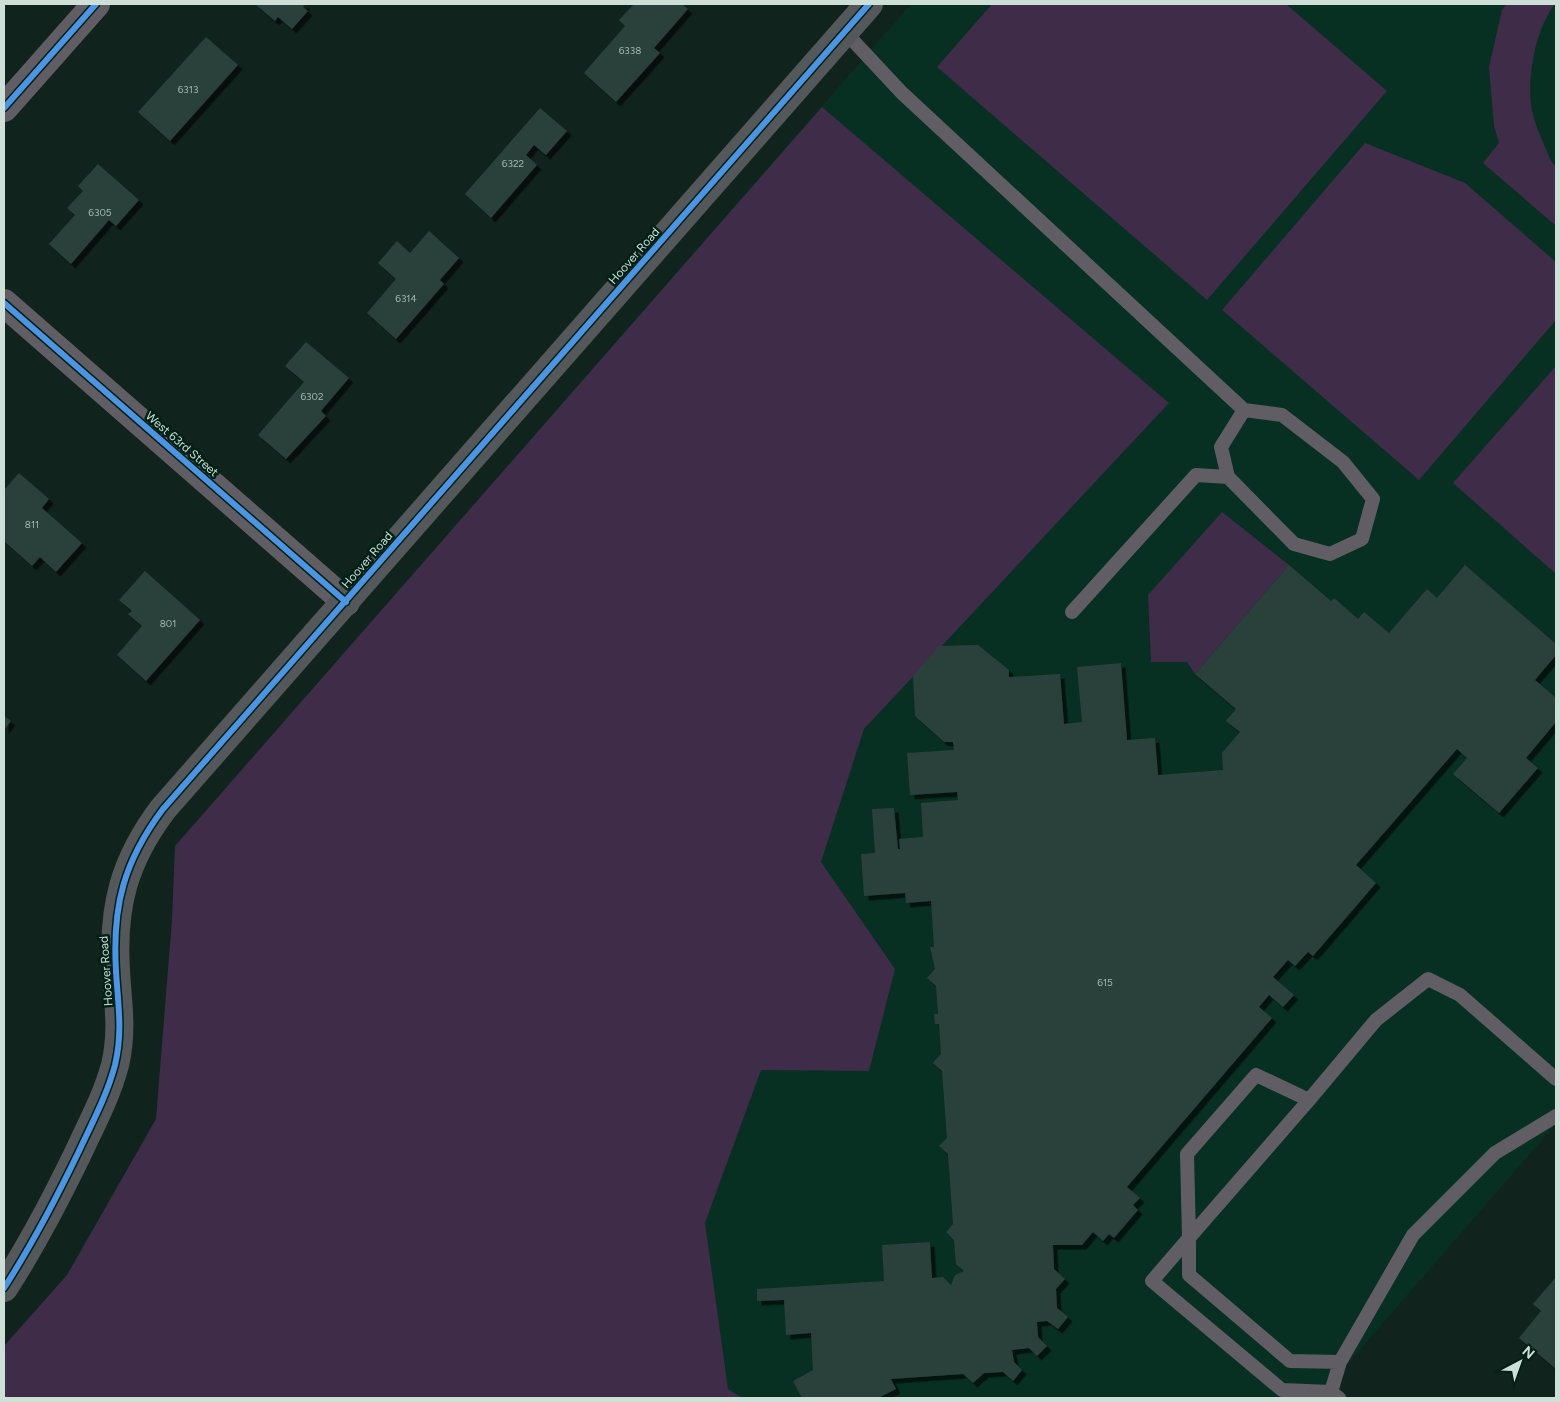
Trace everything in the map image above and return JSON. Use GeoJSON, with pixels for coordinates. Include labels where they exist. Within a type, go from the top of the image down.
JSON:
{"type":"FeatureCollection","features":[{"type":"Feature","properties":{"kind":"street"},"geometry":{"type":"LineString","coordinates":[[4,108],[96,4]]}},
{"type":"Feature","properties":{"kind":"street","name":"Hoover Road"},"geometry":{"type":"LineString","coordinates":[[4,1288],[52,1208],[108,1089],[115,1064],[120,1025],[114,946],[115,918],[124,880],[134,854],[163,809],[870,4]]}},
{"type":"Feature","properties":{"kind":"street","name":"West 63rd Street"},"geometry":{"type":"LineString","coordinates":[[4,303],[346,602]]}},
{"type":"Feature","properties":{"kind":"lane"},"geometry":{"type":"LineString","coordinates":[[845,32],[902,92],[1244,410],[1282,414],[1343,462],[1374,500],[1362,539],[1330,554],[1294,544],[1228,477],[1221,447],[1244,410]]}},
{"type":"Feature","properties":{"kind":"lane"},"geometry":{"type":"LineString","coordinates":[[1072,612],[1196,475],[1228,477]]}},
{"type":"Feature","properties":{"kind":"lane"},"geometry":{"type":"LineString","coordinates":[[1556,1079],[1460,995],[1428,979],[1376,1020],[1152,1281],[1282,1390],[1335,1395],[1340,1362],[1413,1235],[1495,1153],[1556,1116]]}},
{"type":"Feature","properties":{"kind":"lane"},"geometry":{"type":"LineString","coordinates":[[1309,1100],[1256,1075],[1187,1154],[1189,1276],[1290,1361],[1340,1362]]}},
{"type":"Feature","properties":{"kind":"shaded area"},"geometry":{"type":"Polygon","coordinates":[[[911,4],[1556,4],[1556,1124],[1318,1398],[4,1398],[4,1346],[67,1275],[156,1119],[172,920],[175,846],[911,4]]]}},
{"type":"Feature","properties":{"kind":"shaded area"},"geometry":{"type":"Polygon","coordinates":[[[992,4],[1286,4],[1387,91],[1207,300],[937,67],[992,4]]]}},
{"type":"Feature","properties":{"kind":"shaded area"},"geometry":{"type":"Polygon","coordinates":[[[1506,4],[1555,4],[1542,27],[1537,42],[1530,88],[1533,115],[1551,161],[1556,167],[1556,226],[1483,163],[1499,143],[1494,126],[1489,67],[1502,10],[1506,4]]]}},
{"type":"Feature","properties":{"kind":"shaded area"},"geometry":{"type":"Polygon","coordinates":[[[822,107],[1169,403],[864,729],[821,862],[895,969],[869,1071],[761,1070],[705,1223],[728,1389],[742,1398],[4,1398],[4,1346],[67,1275],[156,1119],[172,920],[175,846],[822,107]]]}},
{"type":"Feature","properties":{"kind":"shaded area"},"geometry":{"type":"Polygon","coordinates":[[[1365,143],[1465,183],[1556,262],[1556,320],[1419,480],[1222,310],[1365,143]]]}},
{"type":"Feature","properties":{"kind":"shaded area"},"geometry":{"type":"Polygon","coordinates":[[[1556,366],[1556,574],[1453,483],[1556,366]]]}},
{"type":"Feature","properties":{"kind":"shaded area"},"geometry":{"type":"Polygon","coordinates":[[[1222,512],[1289,565],[1195,674],[1187,662],[1151,662],[1148,595],[1222,512]]]}},
{"type":"Feature","properties":{"kind":"building"},"geometry":{"type":"Polygon","coordinates":[[[255,4],[306,4],[303,7],[308,11],[292,29],[278,17],[275,21],[255,4]]]}},
{"type":"Feature","properties":{"kind":"building"},"geometry":{"type":"Polygon","coordinates":[[[634,4],[682,4],[688,9],[654,48],[660,53],[616,102],[584,73],[625,26],[619,20],[634,4]]]}},
{"type":"Feature","properties":{"kind":"building"},"geometry":{"type":"Polygon","coordinates":[[[206,37],[238,65],[170,141],[138,112],[206,37]]]}},
{"type":"Feature","properties":{"kind":"building"},"geometry":{"type":"Polygon","coordinates":[[[540,108],[567,131],[546,155],[534,145],[526,155],[537,165],[491,218],[465,194],[540,108]]]}},
{"type":"Feature","properties":{"kind":"building"},"geometry":{"type":"Polygon","coordinates":[[[98,164],[139,200],[116,226],[109,220],[71,264],[49,244],[75,215],[67,208],[83,191],[78,186],[98,164]]]}},
{"type":"Feature","properties":{"kind":"building"},"geometry":{"type":"Polygon","coordinates":[[[429,231],[459,258],[440,280],[444,284],[396,339],[367,313],[396,279],[378,263],[397,241],[410,253],[429,231]]]}},
{"type":"Feature","properties":{"kind":"building"},"geometry":{"type":"Polygon","coordinates":[[[306,342],[349,378],[321,411],[326,416],[286,459],[258,435],[304,382],[285,366],[306,342]]]}},
{"type":"Feature","properties":{"kind":"building"},"geometry":{"type":"Polygon","coordinates":[[[19,473],[49,499],[42,508],[82,543],[56,572],[40,557],[32,566],[4,541],[4,490],[19,473]]]}},
{"type":"Feature","properties":{"kind":"building"},"geometry":{"type":"Polygon","coordinates":[[[1289,565],[1331,601],[1334,598],[1358,619],[1364,612],[1389,633],[1427,589],[1437,598],[1465,565],[1556,644],[1556,655],[1535,680],[1556,698],[1556,722],[1526,758],[1538,768],[1499,813],[1453,774],[1467,758],[1457,749],[1356,865],[1376,883],[1313,956],[1308,952],[1295,966],[1288,960],[1273,977],[1294,995],[1283,1007],[1269,995],[1259,1007],[1272,1018],[1127,1187],[1140,1198],[1133,1205],[1138,1210],[1114,1238],[1109,1234],[1103,1241],[1093,1232],[1082,1245],[1053,1245],[1054,1269],[1065,1279],[1056,1289],[1057,1308],[1068,1317],[1058,1329],[1047,1321],[1037,1322],[1038,1337],[1047,1346],[1037,1356],[1029,1348],[1012,1350],[1014,1362],[1022,1370],[1013,1381],[1003,1372],[984,1373],[973,1383],[963,1374],[891,1379],[896,1389],[878,1398],[802,1398],[793,1381],[813,1370],[811,1333],[786,1335],[784,1300],[757,1301],[757,1289],[884,1281],[882,1245],[930,1242],[932,1278],[943,1277],[951,1285],[955,1275],[964,1271],[956,1264],[954,1240],[946,1232],[953,1224],[948,1154],[939,1146],[947,1138],[942,1071],[933,1063],[941,1054],[939,1024],[935,1024],[934,1014],[938,1014],[936,986],[927,978],[935,969],[930,947],[934,947],[931,901],[906,903],[905,893],[864,896],[861,854],[875,853],[872,809],[894,808],[898,849],[900,849],[899,839],[923,837],[921,803],[958,800],[957,792],[910,795],[907,753],[954,750],[953,742],[944,742],[915,716],[913,676],[939,646],[978,645],[1009,670],[1009,677],[1060,674],[1064,724],[1082,722],[1077,667],[1121,663],[1127,740],[1155,738],[1158,775],[1223,770],[1222,753],[1240,732],[1226,721],[1236,709],[1195,674],[1289,565]]]}},
{"type":"Feature","properties":{"kind":"building"},"geometry":{"type":"Polygon","coordinates":[[[145,571],[200,620],[146,681],[117,655],[142,626],[128,614],[132,611],[119,600],[145,571]]]}},
{"type":"Feature","properties":{"kind":"building"},"geometry":{"type":"Polygon","coordinates":[[[4,716],[11,721],[4,730],[4,716]]]}},
{"type":"Feature","properties":{"kind":"building"},"geometry":{"type":"Polygon","coordinates":[[[1556,1277],[1556,1369],[1519,1338],[1541,1311],[1533,1304],[1556,1277]]]}},
{"type":"Feature","properties":{"kind":"cycle path"},"geometry":{"type":"LineString","coordinates":[[4,108],[96,4]]}},
{"type":"Feature","properties":{"kind":"cycle path"},"geometry":{"type":"LineString","coordinates":[[4,1288],[35,1237],[62,1185],[99,1108],[112,1076],[119,1041],[115,948],[119,905],[123,885],[130,866],[150,828],[163,809],[869,4]]}},
{"type":"Feature","properties":{"kind":"cycle path"},"geometry":{"type":"LineString","coordinates":[[4,303],[346,602]]}}]}
